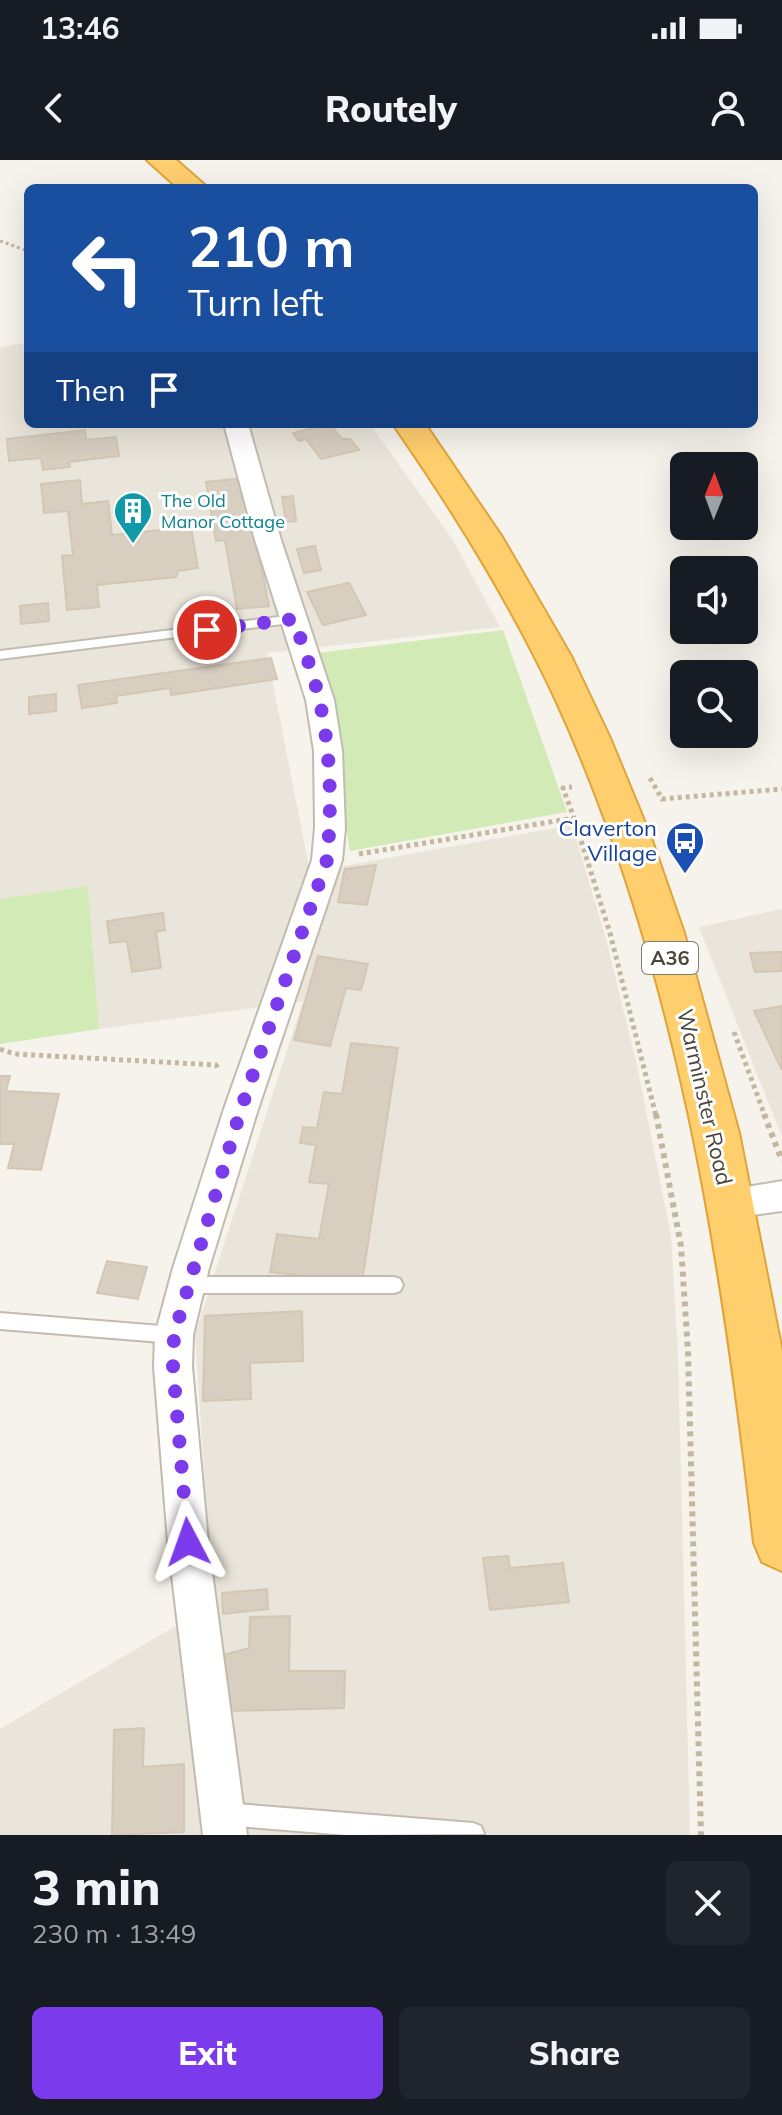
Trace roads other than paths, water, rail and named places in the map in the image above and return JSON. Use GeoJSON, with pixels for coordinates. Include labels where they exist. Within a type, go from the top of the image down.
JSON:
{"type":"FeatureCollection","features":[{"type":"Feature","properties":{"kind":"highway"},"geometry":{"type":"LineString","coordinates":[[160,160],[189,184]]}},
{"type":"Feature","properties":{"kind":"highway","name":"Warminster Road"},"geometry":{"type":"LineString","coordinates":[[412,428],[507,573],[590,735],[678,981],[730,1203],[754,1330],[782,1543]]}},
{"type":"Feature","properties":{"kind":"street"},"geometry":{"type":"LineString","coordinates":[[224,1824],[188,1542],[173,1367],[174,1335],[241,1109],[327,860],[330,828],[328,751],[320,700],[237,428]]}},
{"type":"Feature","properties":{"kind":"street"},"geometry":{"type":"LineString","coordinates":[[730,1203],[782,1196]]}},
{"type":"Feature","properties":{"kind":"lane"},"geometry":{"type":"LineString","coordinates":[[0,655],[294,619]]}},
{"type":"Feature","properties":{"kind":"lane"},"geometry":{"type":"LineString","coordinates":[[187,1285],[394,1285]]}},
{"type":"Feature","properties":{"kind":"lane"},"geometry":{"type":"LineString","coordinates":[[0,1321],[174,1335]]}},
{"type":"Feature","properties":{"kind":"lane"},"geometry":{"type":"LineString","coordinates":[[224,1824],[473,1834]]}},
{"type":"Feature","properties":{"kind":"place","name":"The Old Manor Cottage"},"geometry":{"type":"Point","coordinates":[133,545]}},
{"type":"Feature","properties":{"kind":"place","name":"Claverton Village"},"geometry":{"type":"Point","coordinates":[685,875]}}]}
